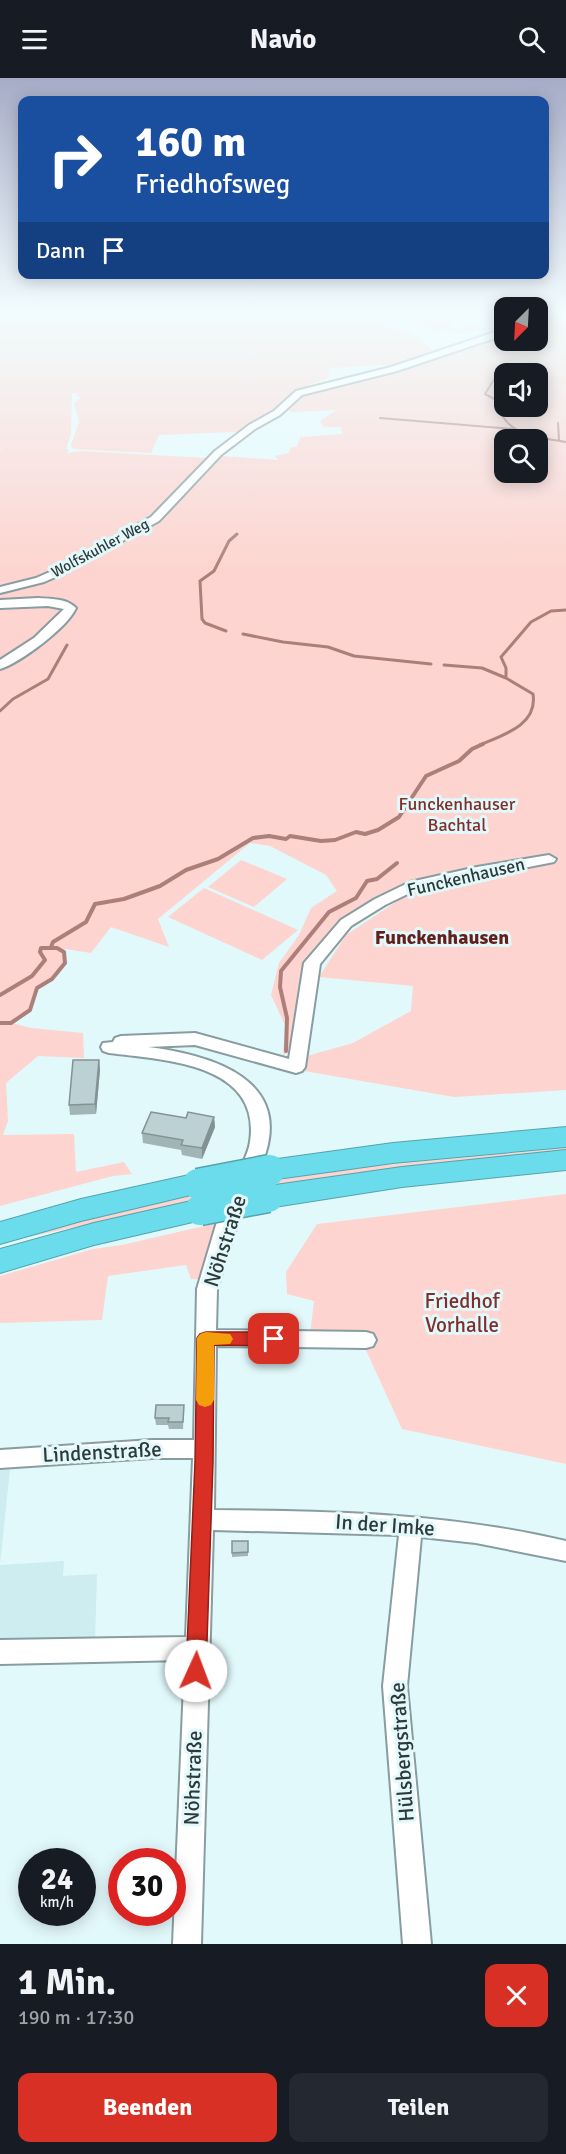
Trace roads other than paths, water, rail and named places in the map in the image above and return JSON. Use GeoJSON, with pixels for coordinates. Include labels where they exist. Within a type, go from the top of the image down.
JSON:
{"type":"FeatureCollection","features":[{"type":"Feature","properties":{"kind":"highway"},"geometry":{"type":"LineString","coordinates":[[0,1233],[81,1210],[200,1197],[269,1184],[393,1153],[566,1137]]}},
{"type":"Feature","properties":{"kind":"highway"},"geometry":{"type":"LineString","coordinates":[[269,1184],[402,1177],[566,1160]]}},
{"type":"Feature","properties":{"kind":"highway"},"geometry":{"type":"LineString","coordinates":[[0,1261],[94,1234],[200,1197]]}},
{"type":"Feature","properties":{"kind":"street","name":"Wolfskuhler Weg"},"geometry":{"type":"LineString","coordinates":[[0,590],[56,573],[155,519],[220,451],[252,427],[277,413],[291,400]]}},
{"type":"Feature","properties":{"kind":"street","name":"Wolfskuhler Weg"},"geometry":{"type":"LineString","coordinates":[[0,604],[65,603],[70,608],[68,613],[38,641],[0,665]]}},
{"type":"Feature","properties":{"kind":"street","name":"Funckenhausen"},"geometry":{"type":"LineString","coordinates":[[109,1047],[125,1040],[195,1039],[296,1067],[312,963],[346,923],[380,902],[416,885],[477,871],[549,859]]}},
{"type":"Feature","properties":{"kind":"street","name":"Nöhstraße"},"geometry":{"type":"LineString","coordinates":[[109,1047],[170,1056],[221,1070],[236,1078],[256,1098],[260,1114],[257,1151],[226,1225],[207,1289],[202,1520],[187,1944]]}},
{"type":"Feature","properties":{"kind":"street"},"geometry":{"type":"LineString","coordinates":[[206,1338],[366,1340]]}},
{"type":"Feature","properties":{"kind":"street","name":"Lindenstraße"},"geometry":{"type":"LineString","coordinates":[[0,1459],[152,1449],[204,1449]]}},
{"type":"Feature","properties":{"kind":"street","name":"In der Imke"},"geometry":{"type":"LineString","coordinates":[[202,1520],[339,1521],[411,1525],[516,1539],[566,1551]]}},
{"type":"Feature","properties":{"kind":"street","name":"Hülsbergstraße"},"geometry":{"type":"LineString","coordinates":[[411,1525],[394,1686],[417,1944]]}},
{"type":"Feature","properties":{"kind":"street"},"geometry":{"type":"LineString","coordinates":[[0,1652],[197,1648]]}},
{"type":"Feature","properties":{"kind":"waterway"},"geometry":{"type":"LineString","coordinates":[[504,417],[513,428],[533,436],[566,442]]}},
{"type":"Feature","properties":{"kind":"waterway"},"geometry":{"type":"LineString","coordinates":[[380,418],[514,429]]}},
{"type":"Feature","properties":{"kind":"waterway"},"geometry":{"type":"LineString","coordinates":[[558,423],[559,440]]}},
{"type":"Feature","properties":{"kind":"waterway"},"geometry":{"type":"LineString","coordinates":[[226,631],[205,623],[202,619],[200,581],[214,571],[229,541],[237,534]]}},
{"type":"Feature","properties":{"kind":"waterway"},"geometry":{"type":"LineString","coordinates":[[506,678],[506,668],[501,657],[531,622],[551,611],[566,610]]}},
{"type":"Feature","properties":{"kind":"waterway"},"geometry":{"type":"LineString","coordinates":[[243,634],[283,642],[328,647],[354,656],[431,664]]}},
{"type":"Feature","properties":{"kind":"waterway"},"geometry":{"type":"LineString","coordinates":[[0,711],[13,699],[48,679],[67,645]]}},
{"type":"Feature","properties":{"kind":"waterway"},"geometry":{"type":"LineString","coordinates":[[444,665],[482,668],[506,678]]}},
{"type":"Feature","properties":{"kind":"waterway"},"geometry":{"type":"LineString","coordinates":[[480,745],[508,733],[530,714],[533,694],[506,678]]}},
{"type":"Feature","properties":{"kind":"waterway"},"geometry":{"type":"LineString","coordinates":[[51,947],[53,942],[86,922],[95,904],[124,899],[160,886],[186,870],[218,859],[253,838],[269,836],[286,839],[290,836],[321,841],[335,840],[356,832],[365,834],[378,830],[399,817],[426,776],[459,761],[472,749],[483,744]]}},
{"type":"Feature","properties":{"kind":"waterway"},"geometry":{"type":"LineString","coordinates":[[286,1051],[287,1018],[280,987],[281,971],[329,912],[356,898],[367,881],[377,879],[397,863]]}},
{"type":"Feature","properties":{"kind":"waterway"},"geometry":{"type":"LineString","coordinates":[[0,995],[32,976],[45,960],[40,952],[41,948],[57,948],[64,952],[65,963],[52,979],[37,988],[30,1010],[11,1023],[0,1023]]}},
{"type":"Feature","properties":{"kind":"district","name":"Funckenhausen"},"geometry":{"type":"Point","coordinates":[442,937]}},
{"type":"Feature","properties":{"kind":"park label","name":"Funckenhauser Bachtal"},"geometry":{"type":"Point","coordinates":[457,814]}},
{"type":"Feature","properties":{"kind":"park label","name":"Friedhof Vorhalle"},"geometry":{"type":"Point","coordinates":[462,1313]}}]}
